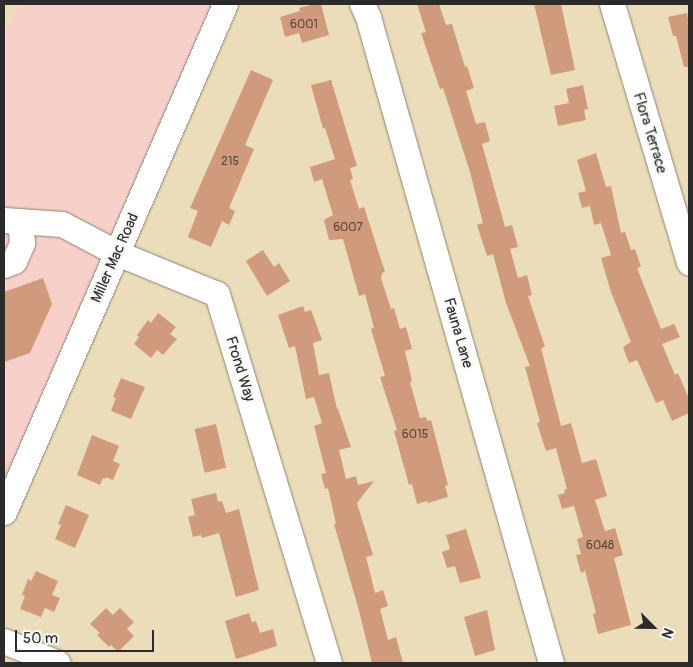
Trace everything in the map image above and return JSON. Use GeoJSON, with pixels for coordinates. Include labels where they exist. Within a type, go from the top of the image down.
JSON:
{"type":"FeatureCollection","features":[{"type":"Feature","properties":{"kind":"street","name":"Miller Mac Road"},"geometry":{"type":"LineString","coordinates":[[4,512],[225,4]]}},
{"type":"Feature","properties":{"kind":"street","name":"Fauna Lane"},"geometry":{"type":"LineString","coordinates":[[362,4],[371,26],[551,663]]}},
{"type":"Feature","properties":{"kind":"street","name":"Flora Terrace"},"geometry":{"type":"LineString","coordinates":[[612,4],[689,263]]}},
{"type":"Feature","properties":{"kind":"street","name":"Frond Way"},"geometry":{"type":"LineString","coordinates":[[12,220],[62,224],[117,253],[217,294],[329,663]]}},
{"type":"Feature","properties":{"kind":"street"},"geometry":{"type":"LineString","coordinates":[[4,264],[14,261],[22,243],[12,220]]}},
{"type":"Feature","properties":{"kind":"street"},"geometry":{"type":"LineString","coordinates":[[4,641],[58,663]]}},
{"type":"Feature","properties":{"kind":"shaded area"},"geometry":{"type":"Polygon","coordinates":[[[21,4],[213,4],[111,239],[4,210],[4,33],[21,4]]]}},
{"type":"Feature","properties":{"kind":"shaded area"},"geometry":{"type":"Polygon","coordinates":[[[4,230],[60,233],[104,256],[4,485],[4,230]]]}},
{"type":"Feature","properties":{"kind":"building"},"geometry":{"type":"Polygon","coordinates":[[[321,4],[329,35],[302,43],[299,33],[285,37],[280,17],[300,11],[299,8],[321,4]]]}},
{"type":"Feature","properties":{"kind":"building"},"geometry":{"type":"Polygon","coordinates":[[[417,4],[439,4],[446,25],[452,24],[465,67],[467,66],[474,88],[466,91],[476,124],[485,122],[490,141],[482,144],[505,227],[512,225],[518,247],[510,249],[518,278],[527,275],[532,295],[528,296],[545,347],[541,348],[561,426],[571,423],[582,463],[596,459],[607,496],[595,500],[605,531],[615,528],[623,555],[614,558],[631,625],[598,634],[593,614],[596,613],[585,571],[581,573],[576,555],[581,554],[577,539],[583,537],[574,506],[562,509],[558,495],[565,493],[564,490],[567,489],[556,448],[546,451],[537,423],[540,422],[525,367],[530,366],[506,303],[493,254],[487,256],[477,225],[483,223],[470,172],[443,88],[440,89],[421,33],[426,32],[417,4]]]}},
{"type":"Feature","properties":{"kind":"building"},"geometry":{"type":"Polygon","coordinates":[[[534,4],[561,4],[575,70],[551,75],[534,4]]]}},
{"type":"Feature","properties":{"kind":"building"},"geometry":{"type":"Polygon","coordinates":[[[687,13],[689,25],[689,67],[684,67],[676,36],[673,36],[668,17],[687,13]]]}},
{"type":"Feature","properties":{"kind":"building"},"geometry":{"type":"Polygon","coordinates":[[[251,70],[273,80],[245,145],[254,149],[229,208],[235,211],[229,225],[222,221],[211,247],[188,237],[198,211],[190,208],[251,70]]]}},
{"type":"Feature","properties":{"kind":"building"},"geometry":{"type":"Polygon","coordinates":[[[331,80],[357,166],[350,168],[353,179],[350,180],[359,209],[364,207],[385,272],[382,273],[381,278],[391,309],[394,308],[400,329],[406,327],[412,349],[405,351],[412,381],[410,382],[420,418],[426,417],[427,421],[431,420],[448,485],[445,486],[448,497],[428,503],[427,501],[417,504],[412,484],[409,485],[394,431],[397,430],[380,377],[385,376],[371,329],[374,328],[365,294],[359,296],[343,239],[329,240],[324,220],[333,215],[322,179],[314,182],[310,167],[335,159],[325,128],[323,129],[311,85],[331,80]]]}},
{"type":"Feature","properties":{"kind":"building"},"geometry":{"type":"Polygon","coordinates":[[[583,85],[588,109],[584,110],[586,120],[558,126],[554,106],[569,103],[566,89],[583,85]]]}},
{"type":"Feature","properties":{"kind":"building"},"geometry":{"type":"Polygon","coordinates":[[[596,153],[606,187],[611,186],[621,233],[625,232],[631,250],[635,249],[641,267],[637,268],[661,329],[674,324],[680,337],[662,344],[675,375],[678,373],[689,399],[689,413],[672,421],[663,400],[656,403],[637,360],[629,363],[623,347],[631,342],[611,292],[601,258],[611,255],[601,223],[594,225],[590,206],[582,208],[578,193],[586,191],[577,160],[596,153]]]}},
{"type":"Feature","properties":{"kind":"building"},"geometry":{"type":"Polygon","coordinates":[[[263,250],[274,267],[279,263],[290,281],[267,296],[246,261],[263,250]]]}},
{"type":"Feature","properties":{"kind":"building"},"geometry":{"type":"Polygon","coordinates":[[[43,278],[52,304],[30,353],[4,362],[4,292],[43,278]]]}},
{"type":"Feature","properties":{"kind":"building"},"geometry":{"type":"Polygon","coordinates":[[[303,306],[305,312],[311,310],[322,340],[313,343],[319,375],[329,373],[337,409],[351,447],[339,450],[346,479],[356,476],[358,485],[374,481],[357,503],[373,555],[366,557],[375,593],[383,590],[388,606],[380,609],[388,640],[396,637],[403,663],[372,663],[334,524],[336,524],[328,488],[325,489],[321,474],[326,473],[314,426],[322,423],[314,397],[306,399],[295,346],[289,348],[278,315],[303,306]]]}},
{"type":"Feature","properties":{"kind":"building"},"geometry":{"type":"Polygon","coordinates":[[[158,313],[176,327],[170,334],[177,339],[163,355],[157,350],[151,358],[134,344],[139,337],[137,335],[148,320],[151,323],[158,313]]]}},
{"type":"Feature","properties":{"kind":"building"},"geometry":{"type":"Polygon","coordinates":[[[121,378],[145,387],[131,419],[111,411],[116,398],[113,397],[121,378]]]}},
{"type":"Feature","properties":{"kind":"building"},"geometry":{"type":"Polygon","coordinates":[[[216,424],[226,468],[205,473],[195,429],[216,424]]]}},
{"type":"Feature","properties":{"kind":"building"},"geometry":{"type":"Polygon","coordinates":[[[92,435],[119,446],[113,461],[120,464],[113,480],[106,477],[105,479],[103,478],[100,485],[77,475],[92,435]]]}},
{"type":"Feature","properties":{"kind":"building"},"geometry":{"type":"Polygon","coordinates":[[[216,493],[218,502],[222,501],[226,513],[239,509],[259,590],[236,597],[219,533],[202,538],[201,535],[193,537],[188,517],[195,515],[191,499],[216,493]]]}},
{"type":"Feature","properties":{"kind":"building"},"geometry":{"type":"Polygon","coordinates":[[[66,505],[89,515],[75,548],[55,539],[61,525],[58,524],[66,505]]]}},
{"type":"Feature","properties":{"kind":"building"},"geometry":{"type":"Polygon","coordinates":[[[466,529],[481,578],[460,583],[455,566],[447,568],[442,552],[450,549],[446,535],[466,529]]]}},
{"type":"Feature","properties":{"kind":"building"},"geometry":{"type":"Polygon","coordinates":[[[36,571],[58,581],[52,595],[60,598],[54,612],[45,608],[41,617],[20,609],[25,596],[22,595],[28,579],[31,581],[36,571]]]}},
{"type":"Feature","properties":{"kind":"building"},"geometry":{"type":"Polygon","coordinates":[[[106,608],[113,615],[120,608],[134,622],[127,629],[134,636],[118,652],[111,645],[109,647],[97,635],[100,633],[90,624],[106,608]]]}},
{"type":"Feature","properties":{"kind":"building"},"geometry":{"type":"Polygon","coordinates":[[[487,610],[495,650],[475,656],[464,617],[487,610]]]}},
{"type":"Feature","properties":{"kind":"building"},"geometry":{"type":"Polygon","coordinates":[[[249,613],[252,622],[256,621],[260,633],[273,629],[277,646],[236,659],[225,621],[249,613]]]}}]}
